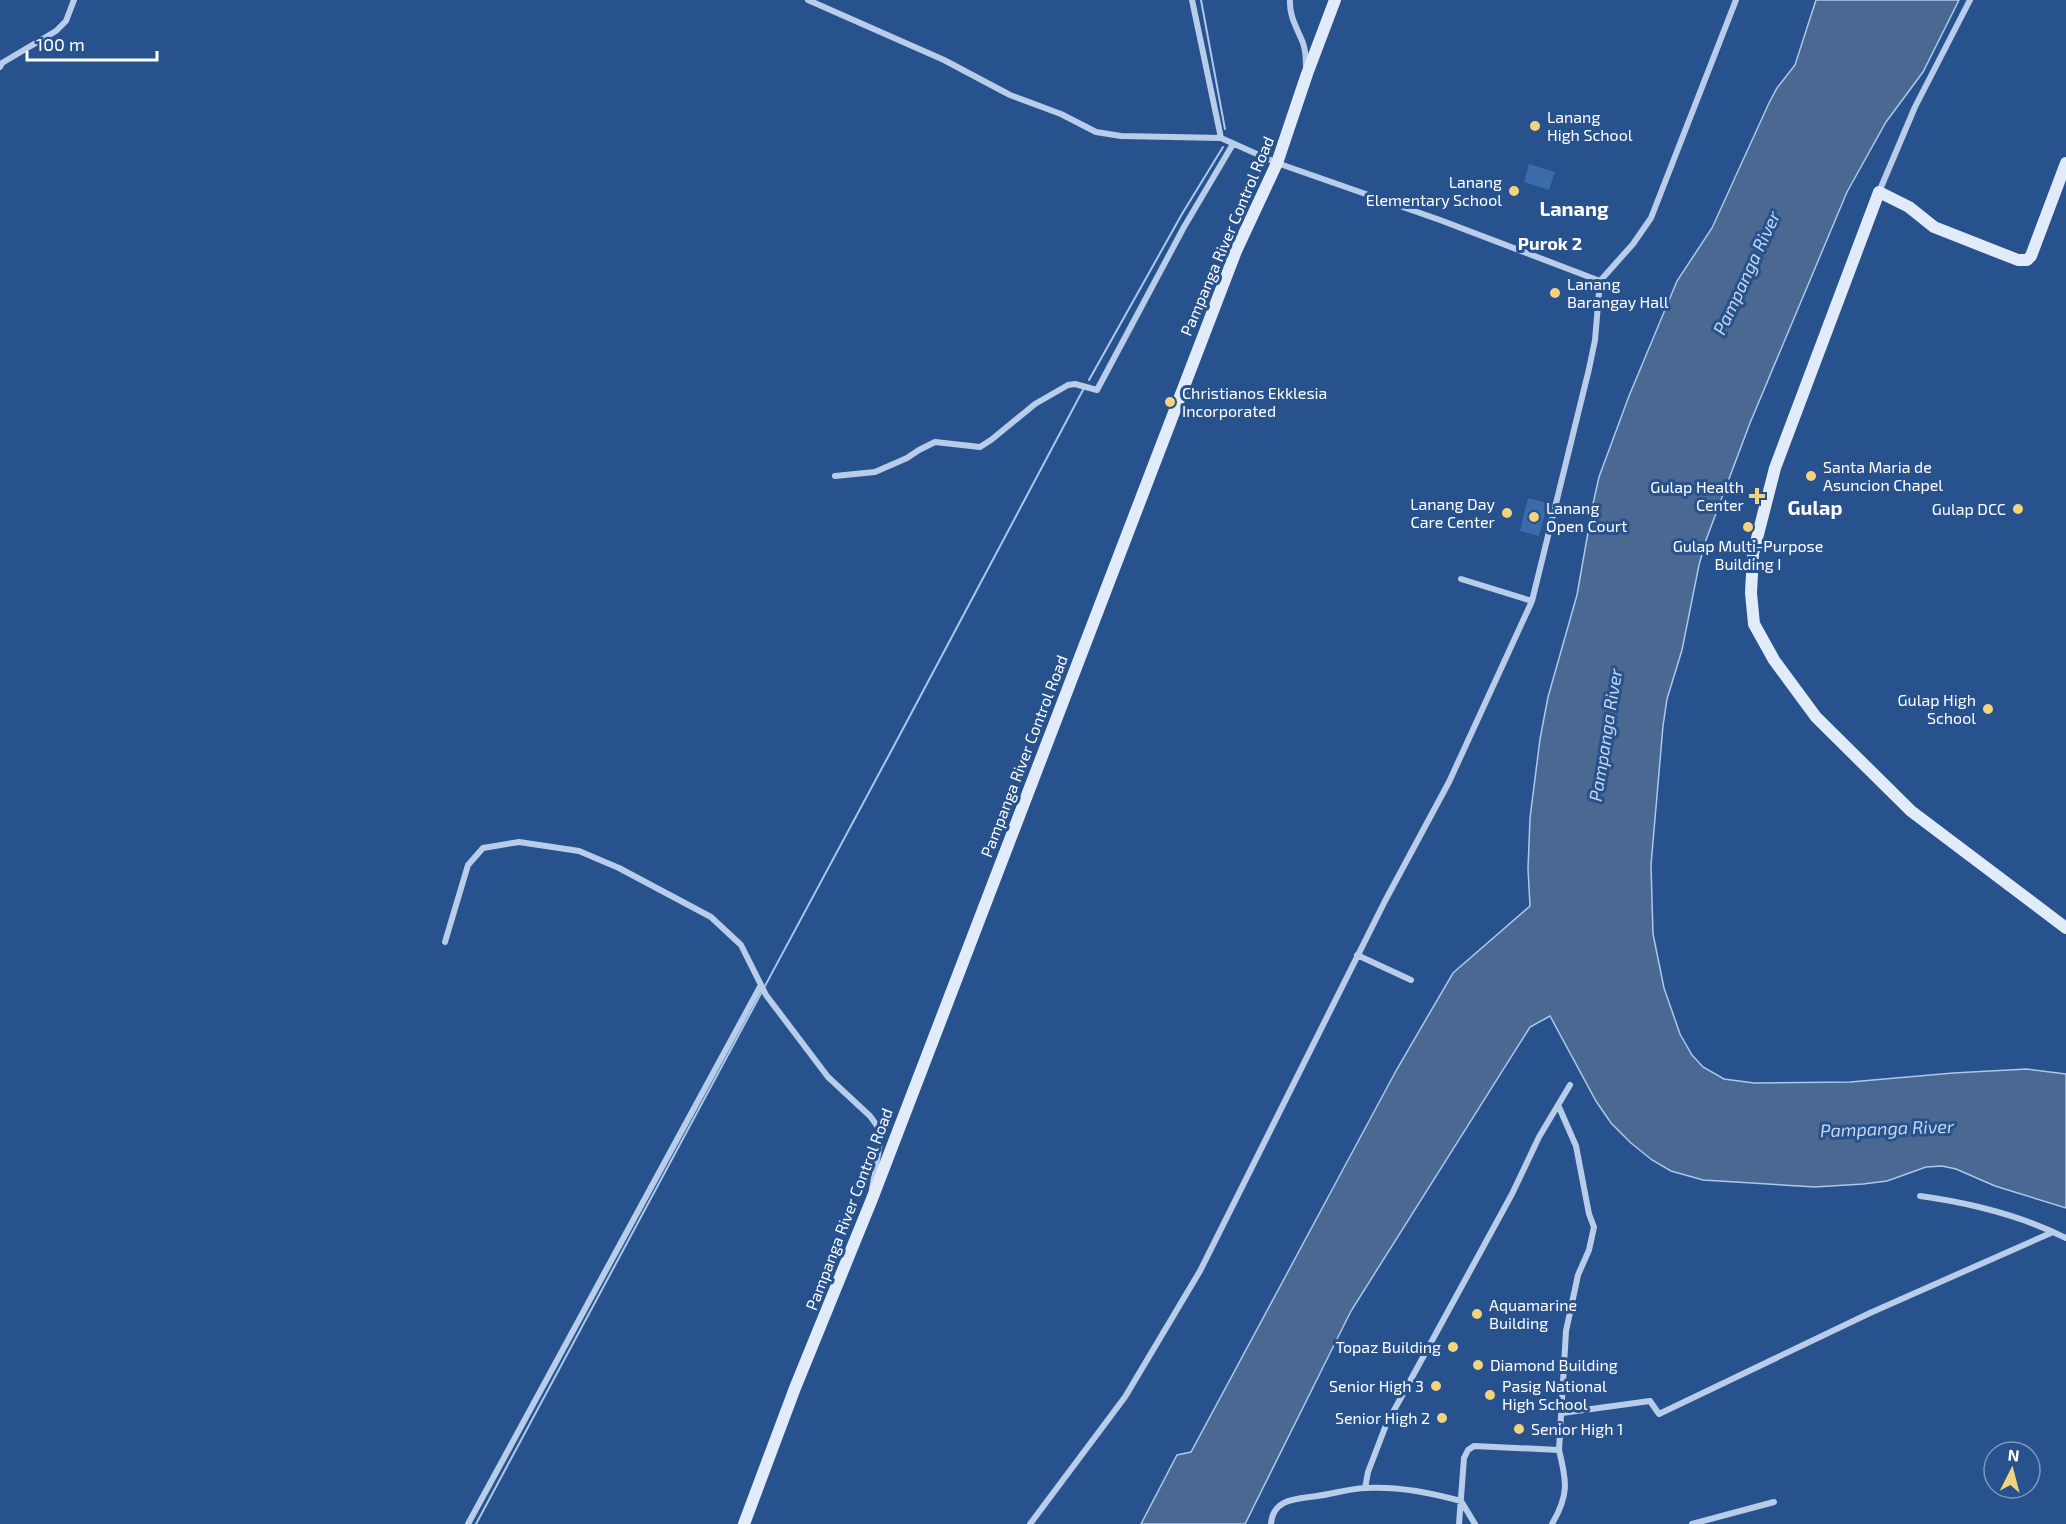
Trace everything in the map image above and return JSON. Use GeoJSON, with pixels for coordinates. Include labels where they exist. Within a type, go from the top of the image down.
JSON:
{"type":"FeatureCollection","features":[{"type":"Feature","properties":{"kind":"main road","name":"Pampanga River Control Road"},"geometry":{"type":"LineString","coordinates":[[744,1524],[795,1388],[872,1198],[1236,251],[1277,163],[1335,0]]}},
{"type":"Feature","properties":{"kind":"main road"},"geometry":{"type":"LineString","coordinates":[[2066,163],[2031,256],[2027,260],[2018,260],[1934,227],[1910,207],[1879,192],[1775,468],[1753,554],[1751,593],[1754,624],[1774,660],[1816,717],[1911,811],[2066,928]]}},
{"type":"Feature","properties":{"kind":"street"},"geometry":{"type":"LineString","coordinates":[[0,67],[2,63],[56,32],[66,21],[74,0]]}},
{"type":"Feature","properties":{"kind":"street"},"geometry":{"type":"LineString","coordinates":[[808,0],[944,60],[1010,94],[1061,114],[1096,132],[1121,136],[1221,138],[1277,163],[1440,220],[1600,281]]}},
{"type":"Feature","properties":{"kind":"street"},"geometry":{"type":"LineString","coordinates":[[1192,0],[1221,138]]}},
{"type":"Feature","properties":{"kind":"street"},"geometry":{"type":"LineString","coordinates":[[1290,0],[1293,22],[1305,49],[1307,74]]}},
{"type":"Feature","properties":{"kind":"street"},"geometry":{"type":"LineString","coordinates":[[1030,1524],[1125,1397],[1200,1270],[1357,955],[1449,782],[1532,602],[1589,369],[1595,340],[1600,281],[1633,244],[1651,218],[1736,0]]}},
{"type":"Feature","properties":{"kind":"street"},"geometry":{"type":"LineString","coordinates":[[1879,192],[1916,107],[1970,0]]}},
{"type":"Feature","properties":{"kind":"street"},"geometry":{"type":"LineString","coordinates":[[835,476],[875,472],[935,442],[980,447],[1035,404],[1068,385],[1075,384],[1097,390],[1184,227],[1233,144]]}},
{"type":"Feature","properties":{"kind":"street"},"geometry":{"type":"LineString","coordinates":[[1461,579],[1532,602]]}},
{"type":"Feature","properties":{"kind":"street"},"geometry":{"type":"LineString","coordinates":[[445,942],[468,865],[483,848],[519,842],[579,851],[619,868],[711,917],[741,945],[766,995],[828,1077],[870,1116],[878,1127],[880,1143],[872,1184],[872,1198]]}},
{"type":"Feature","properties":{"kind":"street"},"geometry":{"type":"LineString","coordinates":[[1357,955],[1411,980]]}},
{"type":"Feature","properties":{"kind":"street"},"geometry":{"type":"LineString","coordinates":[[468,1524],[762,986]]}},
{"type":"Feature","properties":{"kind":"street"},"geometry":{"type":"LineString","coordinates":[[1365,1488],[1368,1472],[1386,1425],[1512,1194],[1539,1137],[1559,1107],[1570,1085]]}},
{"type":"Feature","properties":{"kind":"street"},"geometry":{"type":"LineString","coordinates":[[1552,1524],[1565,1495],[1564,1469],[1559,1450],[1566,1331],[1578,1275],[1589,1250],[1594,1227],[1589,1214],[1576,1146],[1559,1107]]}},
{"type":"Feature","properties":{"kind":"street"},"geometry":{"type":"LineString","coordinates":[[1920,1196],[2010,1215],[2066,1238]]}},
{"type":"Feature","properties":{"kind":"street"},"geometry":{"type":"LineString","coordinates":[[1562,1413],[1650,1401],[1659,1414],[1870,1313],[2053,1232]]}},
{"type":"Feature","properties":{"kind":"street"},"geometry":{"type":"LineString","coordinates":[[1459,1524],[1464,1458],[1468,1450],[1474,1446],[1559,1450]]}},
{"type":"Feature","properties":{"kind":"street"},"geometry":{"type":"LineString","coordinates":[[1271,1524],[1277,1507],[1289,1499],[1365,1488],[1406,1489],[1438,1494],[1461,1501],[1475,1524]]}},
{"type":"Feature","properties":{"kind":"street"},"geometry":{"type":"LineString","coordinates":[[1692,1524],[1774,1502]]}},
{"type":"Feature","properties":{"kind":"shaded area"},"geometry":{"type":"Polygon","coordinates":[[[1529,164],[1555,172],[1549,190],[1524,182],[1529,164]]]}},
{"type":"Feature","properties":{"kind":"shaded area","name":"Lanang Open Court"},"geometry":{"type":"Polygon","coordinates":[[[1528,498],[1548,503],[1539,536],[1520,531],[1528,498]]]}},
{"type":"Feature","properties":{"kind":"water","name":"Pampanga River"},"geometry":{"type":"Polygon","coordinates":[[[1816,0],[1959,0],[1923,72],[1886,122],[1847,192],[1750,423],[1706,540],[1682,650],[1667,699],[1663,726],[1651,865],[1653,934],[1664,988],[1680,1034],[1692,1055],[1703,1067],[1724,1079],[1754,1083],[1850,1082],[2027,1069],[2066,1074],[2066,1208],[1995,1186],[1956,1169],[1942,1166],[1926,1167],[1887,1181],[1815,1187],[1703,1180],[1671,1171],[1652,1160],[1611,1123],[1596,1101],[1550,1016],[1530,1027],[1351,1311],[1245,1524],[1141,1524],[1177,1455],[1191,1452],[1397,1069],[1453,973],[1530,906],[1528,869],[1530,818],[1540,739],[1548,697],[1577,595],[1599,477],[1629,396],[1677,281],[1712,228],[1769,103],[1777,88],[1795,65],[1816,0]]]}},
{"type":"Feature","properties":{"kind":"waterway"},"geometry":{"type":"LineString","coordinates":[[1201,0],[1225,129]]}},
{"type":"Feature","properties":{"kind":"waterway"},"geometry":{"type":"LineString","coordinates":[[1089,380],[1182,214],[1223,147]]}},
{"type":"Feature","properties":{"kind":"waterway"},"geometry":{"type":"LineString","coordinates":[[476,1524],[1084,388]]}},
{"type":"Feature","properties":{"kind":"place","name":"Lanang High School"},"geometry":{"type":"Point","coordinates":[1535,126]}},
{"type":"Feature","properties":{"kind":"place","name":"Lanang Elementary School"},"geometry":{"type":"Point","coordinates":[1514,191]}},
{"type":"Feature","properties":{"kind":"place","name":"Lanang Barangay Hall"},"geometry":{"type":"Point","coordinates":[1555,293]}},
{"type":"Feature","properties":{"kind":"place","name":"Christianos Ekklesia Incorporated"},"geometry":{"type":"Point","coordinates":[1170,402]}},
{"type":"Feature","properties":{"kind":"place","name":"Santa Maria de Asuncion Chapel"},"geometry":{"type":"Point","coordinates":[1811,476]}},
{"type":"Feature","properties":{"kind":"place","name":"Gulap Health Center"},"geometry":{"type":"Point","coordinates":[1757,496]}},
{"type":"Feature","properties":{"kind":"place","name":"Gulap DCC"},"geometry":{"type":"Point","coordinates":[2018,509]}},
{"type":"Feature","properties":{"kind":"place","name":"Lanang Day Care Center"},"geometry":{"type":"Point","coordinates":[1507,513]}},
{"type":"Feature","properties":{"kind":"place","name":"Lanang Open Court"},"geometry":{"type":"Point","coordinates":[1534,517]}},
{"type":"Feature","properties":{"kind":"place","name":"Gulap Multi-Purpose Building I"},"geometry":{"type":"Point","coordinates":[1748,527]}},
{"type":"Feature","properties":{"kind":"place","name":"Gulap High School"},"geometry":{"type":"Point","coordinates":[1988,709]}},
{"type":"Feature","properties":{"kind":"place","name":"Aquamarine Building"},"geometry":{"type":"Point","coordinates":[1477,1314]}},
{"type":"Feature","properties":{"kind":"place","name":"Topaz Building"},"geometry":{"type":"Point","coordinates":[1453,1347]}},
{"type":"Feature","properties":{"kind":"place","name":"Diamond Building"},"geometry":{"type":"Point","coordinates":[1478,1365]}},
{"type":"Feature","properties":{"kind":"place","name":"Senior High 3"},"geometry":{"type":"Point","coordinates":[1436,1386]}},
{"type":"Feature","properties":{"kind":"place","name":"Pasig National High School"},"geometry":{"type":"Point","coordinates":[1490,1395]}},
{"type":"Feature","properties":{"kind":"place","name":"Senior High 2"},"geometry":{"type":"Point","coordinates":[1442,1418]}},
{"type":"Feature","properties":{"kind":"place","name":"Senior High 1"},"geometry":{"type":"Point","coordinates":[1519,1429]}},
{"type":"Feature","properties":{"kind":"district","name":"Lanang"},"geometry":{"type":"Point","coordinates":[1574,209]}},
{"type":"Feature","properties":{"kind":"district","name":"Purok 2"},"geometry":{"type":"Point","coordinates":[1550,244]}},
{"type":"Feature","properties":{"kind":"district","name":"Gulap"},"geometry":{"type":"Point","coordinates":[1815,508]}}]}
